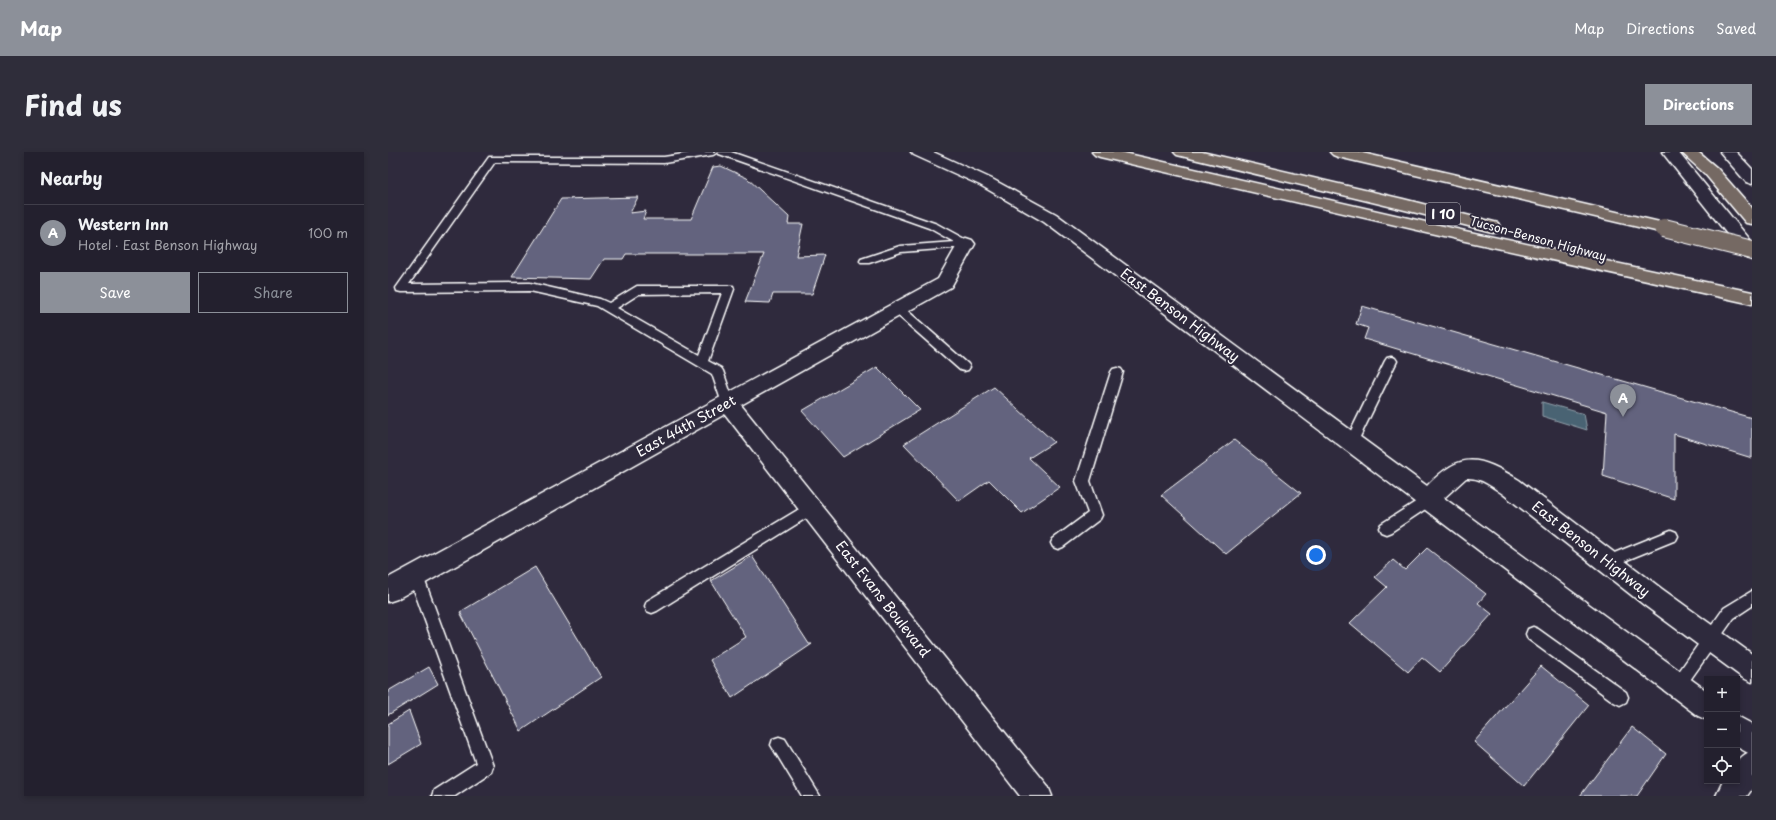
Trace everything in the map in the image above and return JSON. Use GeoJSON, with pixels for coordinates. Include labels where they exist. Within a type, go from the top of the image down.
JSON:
{"type":"FeatureCollection","features":[{"type":"Feature","properties":{"kind":"highway"},"geometry":{"type":"LineString","coordinates":[[1100,152],[1465,236],[1705,285],[1752,297]]}},
{"type":"Feature","properties":{"kind":"highway","name":"Tucson–Benson Highway"},"geometry":{"type":"LineString","coordinates":[[1182,152],[1403,204],[1705,285]]}},
{"type":"Feature","properties":{"kind":"highway"},"geometry":{"type":"LineString","coordinates":[[1338,152],[1752,250]]}},
{"type":"Feature","properties":{"kind":"highway"},"geometry":{"type":"LineString","coordinates":[[1689,152],[1711,171],[1752,219]]}},
{"type":"Feature","properties":{"kind":"highway"},"geometry":{"type":"LineString","coordinates":[[1664,228],[1752,246]]}},
{"type":"Feature","properties":{"kind":"main road","name":"East Benson Highway"},"geometry":{"type":"LineString","coordinates":[[919,152],[963,170],[985,181],[1050,218],[1704,705]]}},
{"type":"Feature","properties":{"kind":"main road"},"geometry":{"type":"LineString","coordinates":[[1670,152],[1752,254]]}},
{"type":"Feature","properties":{"kind":"main road"},"geometry":{"type":"LineString","coordinates":[[1728,152],[1752,179]]}},
{"type":"Feature","properties":{"kind":"main road","name":"East 44th Street"},"geometry":{"type":"LineString","coordinates":[[388,591],[945,283],[966,244]]}},
{"type":"Feature","properties":{"kind":"main road","name":"East Evans Boulevard"},"geometry":{"type":"LineString","coordinates":[[728,403],[1038,796]]}},
{"type":"Feature","properties":{"kind":"main road","name":"East Benson Highway"},"geometry":{"type":"LineString","coordinates":[[1428,500],[1458,472],[1471,469],[1489,473],[1511,487],[1607,562],[1752,669]]}},
{"type":"Feature","properties":{"kind":"main road"},"geometry":{"type":"LineString","coordinates":[[1740,732],[1752,741]]}},
{"type":"Feature","properties":{"kind":"main road"},"geometry":{"type":"LineString","coordinates":[[1730,796],[1752,765]]}},
{"type":"Feature","properties":{"kind":"lane"},"geometry":{"type":"LineString","coordinates":[[713,152],[664,160],[492,159],[401,288],[530,286],[600,303],[717,371],[728,403]]}},
{"type":"Feature","properties":{"kind":"lane"},"geometry":{"type":"LineString","coordinates":[[722,152],[932,226],[966,244]]}},
{"type":"Feature","properties":{"kind":"lane"},"geometry":{"type":"LineString","coordinates":[[865,261],[900,249],[966,244]]}},
{"type":"Feature","properties":{"kind":"lane"},"geometry":{"type":"LineString","coordinates":[[609,308],[637,290],[729,289],[702,362]]}},
{"type":"Feature","properties":{"kind":"lane"},"geometry":{"type":"LineString","coordinates":[[898,309],[964,367]]}},
{"type":"Feature","properties":{"kind":"lane"},"geometry":{"type":"LineString","coordinates":[[1351,443],[1391,361]]}},
{"type":"Feature","properties":{"kind":"lane"},"geometry":{"type":"LineString","coordinates":[[1058,543],[1095,515],[1084,481],[1117,372]]}},
{"type":"Feature","properties":{"kind":"lane"},"geometry":{"type":"LineString","coordinates":[[1386,528],[1428,500]]}},
{"type":"Feature","properties":{"kind":"lane"},"geometry":{"type":"LineString","coordinates":[[652,606],[811,508]]}},
{"type":"Feature","properties":{"kind":"lane"},"geometry":{"type":"LineString","coordinates":[[1607,562],[1672,536]]}},
{"type":"Feature","properties":{"kind":"lane"},"geometry":{"type":"LineString","coordinates":[[416,576],[485,766],[440,796]]}},
{"type":"Feature","properties":{"kind":"lane"},"geometry":{"type":"LineString","coordinates":[[1678,686],[1729,613],[1752,598]]}},
{"type":"Feature","properties":{"kind":"lane"},"geometry":{"type":"LineString","coordinates":[[1533,634],[1620,697]]}},
{"type":"Feature","properties":{"kind":"lane"},"geometry":{"type":"LineString","coordinates":[[779,746],[812,796]]}},
{"type":"Feature","properties":{"kind":"water"},"geometry":{"type":"Polygon","coordinates":[[[1542,402],[1584,414],[1587,430],[1542,416],[1542,402]]]}},
{"type":"Feature","properties":{"kind":"building"},"geometry":{"type":"Polygon","coordinates":[[[721,166],[747,178],[789,217],[788,224],[803,224],[796,256],[825,255],[812,294],[773,294],[770,303],[745,302],[764,254],[626,254],[623,259],[604,259],[591,279],[512,277],[561,199],[638,197],[630,213],[646,211],[643,219],[691,219],[713,167],[721,166]]]}},
{"type":"Feature","properties":{"kind":"building"},"geometry":{"type":"Polygon","coordinates":[[[1362,306],[1752,418],[1752,458],[1674,434],[1674,499],[1603,476],[1607,412],[1364,339],[1368,328],[1356,324],[1362,306]]]}},
{"type":"Feature","properties":{"kind":"building"},"geometry":{"type":"Polygon","coordinates":[[[877,367],[920,410],[843,457],[802,411],[877,367]]]}},
{"type":"Feature","properties":{"kind":"building"},"geometry":{"type":"Polygon","coordinates":[[[994,387],[1054,442],[1029,458],[1060,487],[1022,513],[989,480],[959,501],[904,444],[994,387]]]}},
{"type":"Feature","properties":{"kind":"building"},"geometry":{"type":"Polygon","coordinates":[[[1234,440],[1301,493],[1226,554],[1161,495],[1234,440]]]}},
{"type":"Feature","properties":{"kind":"building"},"geometry":{"type":"Polygon","coordinates":[[[1427,548],[1486,594],[1478,603],[1492,614],[1440,672],[1422,657],[1408,672],[1350,623],[1387,587],[1375,577],[1393,560],[1405,570],[1427,548]]]}},
{"type":"Feature","properties":{"kind":"building"},"geometry":{"type":"Polygon","coordinates":[[[752,556],[809,644],[812,644],[732,698],[710,660],[746,637],[711,581],[752,556]]]}},
{"type":"Feature","properties":{"kind":"building"},"geometry":{"type":"Polygon","coordinates":[[[535,567],[601,677],[521,731],[460,612],[535,567]]]}},
{"type":"Feature","properties":{"kind":"building"},"geometry":{"type":"Polygon","coordinates":[[[1541,666],[1589,705],[1524,786],[1474,742],[1541,666]]]}},
{"type":"Feature","properties":{"kind":"building"},"geometry":{"type":"Polygon","coordinates":[[[429,667],[438,684],[388,715],[388,691],[429,667]]]}},
{"type":"Feature","properties":{"kind":"building"},"geometry":{"type":"Polygon","coordinates":[[[409,711],[421,744],[388,764],[388,724],[409,711]]]}},
{"type":"Feature","properties":{"kind":"building"},"geometry":{"type":"Polygon","coordinates":[[[1632,727],[1666,754],[1637,796],[1580,796],[1632,727]]]}},
{"type":"Feature","properties":{"kind":"place","name":"Western Inn"},"geometry":{"type":"Point","coordinates":[1623,417]}}]}
